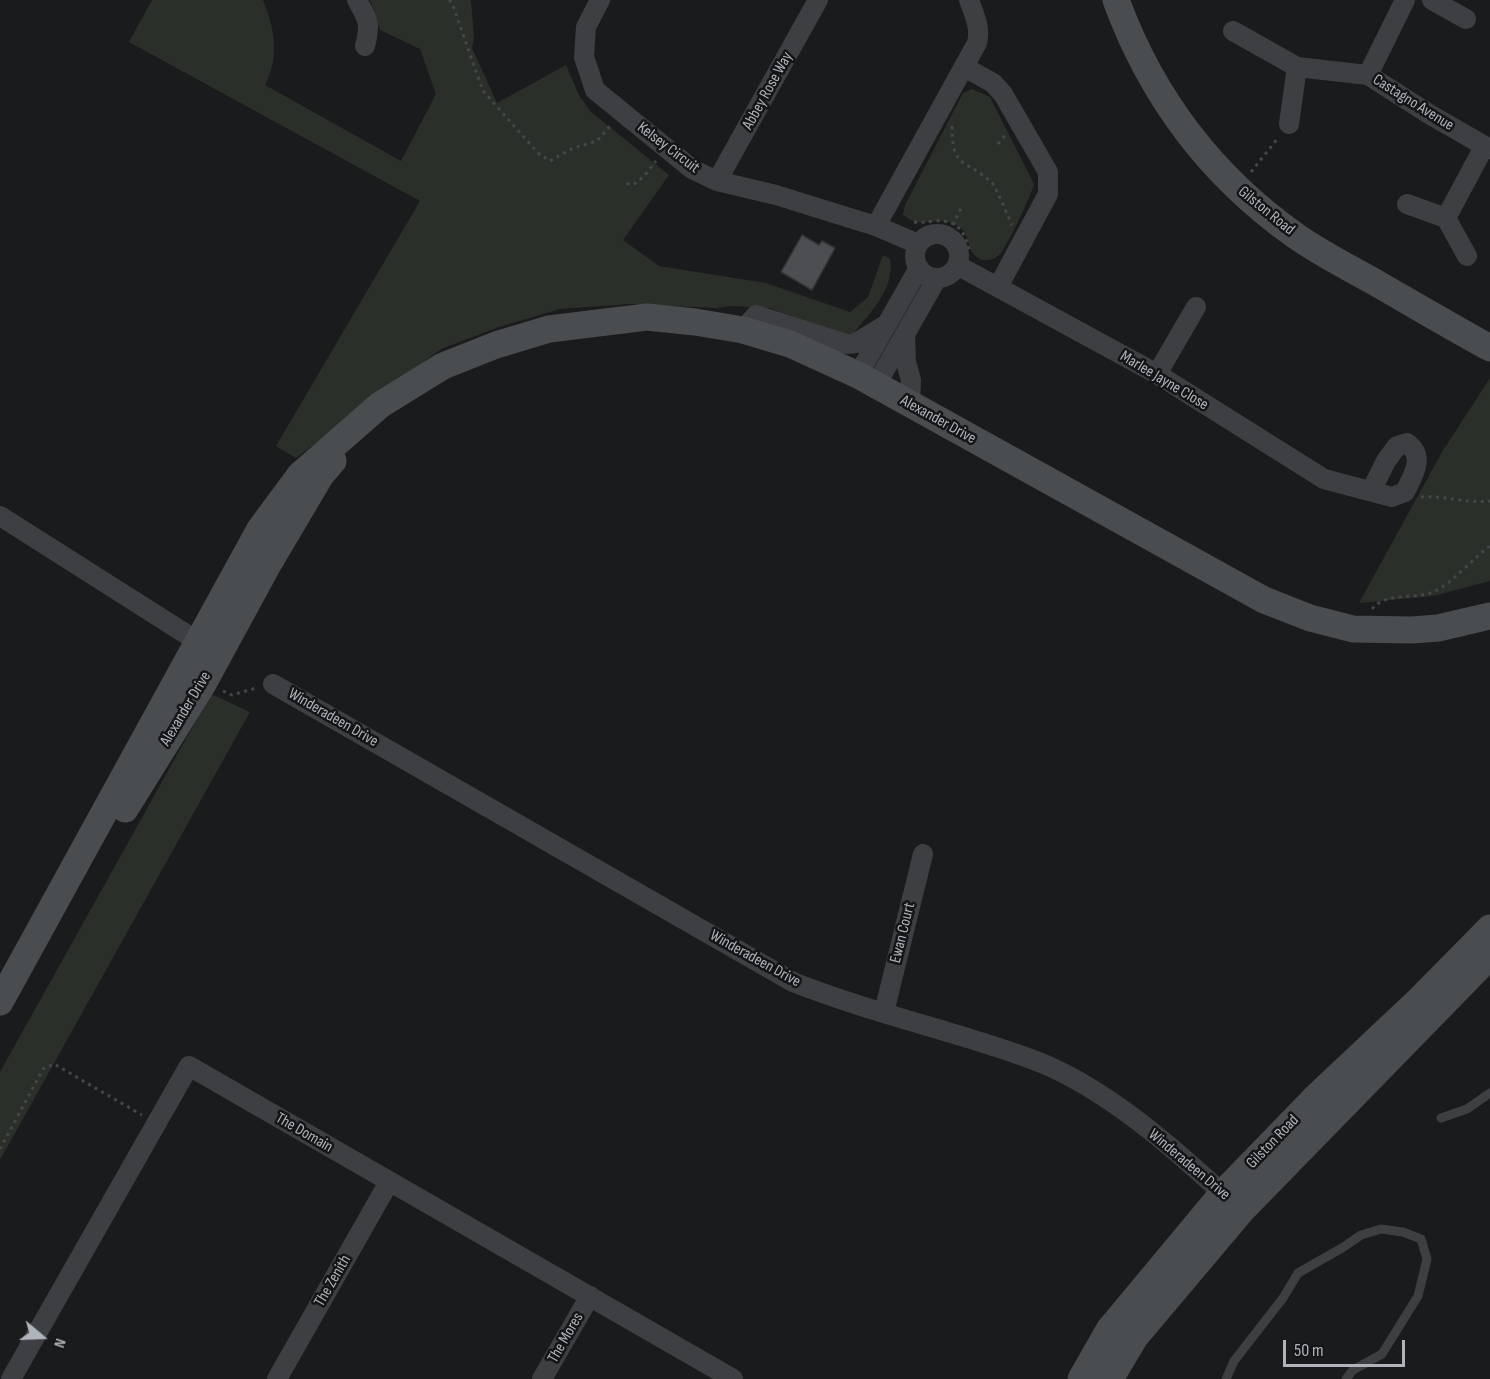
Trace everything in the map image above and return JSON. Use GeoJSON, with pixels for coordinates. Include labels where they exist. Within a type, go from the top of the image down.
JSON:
{"type":"FeatureCollection","features":[{"type":"Feature","properties":{"kind":"main road","name":"Gilston Road"},"geometry":{"type":"LineString","coordinates":[[1116,0],[1142,62],[1179,122],[1204,154],[1238,189],[1276,221],[1317,250],[1490,348]]}},
{"type":"Feature","properties":{"kind":"main road","name":"Alexander Drive"},"geometry":{"type":"LineString","coordinates":[[0,1002],[208,648],[266,568],[321,475],[380,405],[443,366],[496,345],[549,329],[647,317],[743,330],[790,344],[867,380],[1264,600],[1310,618],[1353,629],[1412,630],[1438,628],[1488,615]]}},
{"type":"Feature","properties":{"kind":"main road","name":"Alexander Drive"},"geometry":{"type":"LineString","coordinates":[[0,1020],[71,896],[204,681],[208,648]]}},
{"type":"Feature","properties":{"kind":"main road","name":"Gilston Road"},"geometry":{"type":"LineString","coordinates":[[1110,1379],[1135,1337],[1232,1202],[1319,1094],[1420,999],[1490,928]]}},
{"type":"Feature","properties":{"kind":"main road","name":"Gilston Road"},"geometry":{"type":"LineString","coordinates":[[1081,1379],[1109,1330],[1232,1202],[1490,956]]}},
{"type":"Feature","properties":{"kind":"street"},"geometry":{"type":"LineString","coordinates":[[357,0],[369,29],[365,46]]}},
{"type":"Feature","properties":{"kind":"street","name":"Kelsey Circuit"},"geometry":{"type":"LineString","coordinates":[[600,0],[585,27],[584,57],[595,90],[692,169],[717,181],[880,218],[918,244]]}},
{"type":"Feature","properties":{"kind":"street","name":"Abbey Rose Way"},"geometry":{"type":"LineString","coordinates":[[717,181],[818,0]]}},
{"type":"Feature","properties":{"kind":"street"},"geometry":{"type":"LineString","coordinates":[[880,218],[977,43],[979,35],[977,23],[969,0]]}},
{"type":"Feature","properties":{"kind":"street"},"geometry":{"type":"LineString","coordinates":[[1368,75],[1405,0]]}},
{"type":"Feature","properties":{"kind":"street"},"geometry":{"type":"LineString","coordinates":[[1432,0],[1466,19]]}},
{"type":"Feature","properties":{"kind":"street","name":"Castagno Avenue"},"geometry":{"type":"LineString","coordinates":[[1233,31],[1297,67],[1368,75],[1487,148]]}},
{"type":"Feature","properties":{"kind":"street"},"geometry":{"type":"LineString","coordinates":[[964,67],[993,83],[1003,94],[1048,172],[1048,194],[998,287]]}},
{"type":"Feature","properties":{"kind":"street"},"geometry":{"type":"LineString","coordinates":[[1289,124],[1297,67]]}},
{"type":"Feature","properties":{"kind":"street"},"geometry":{"type":"LineString","coordinates":[[1446,218],[1487,148]]}},
{"type":"Feature","properties":{"kind":"street"},"geometry":{"type":"LineString","coordinates":[[1407,204],[1446,218],[1467,256]]}},
{"type":"Feature","properties":{"kind":"street"},"geometry":{"type":"LineString","coordinates":[[939,233],[954,240],[960,255],[966,262],[949,275],[937,278],[926,275],[919,268],[915,258],[918,244],[923,238],[939,233]]}},
{"type":"Feature","properties":{"kind":"street","name":"Marlee Jayne Close"},"geometry":{"type":"LineString","coordinates":[[966,262],[998,287],[1156,374],[1324,479],[1392,497],[1405,492]]}},
{"type":"Feature","properties":{"kind":"street"},"geometry":{"type":"LineString","coordinates":[[867,380],[886,324],[919,268]]}},
{"type":"Feature","properties":{"kind":"street"},"geometry":{"type":"LineString","coordinates":[[867,380],[905,334],[937,278]]}},
{"type":"Feature","properties":{"kind":"street"},"geometry":{"type":"LineString","coordinates":[[1156,374],[1196,307]]}},
{"type":"Feature","properties":{"kind":"street"},"geometry":{"type":"LineString","coordinates":[[743,330],[756,315],[846,344],[856,343],[886,324]]}},
{"type":"Feature","properties":{"kind":"street"},"geometry":{"type":"LineString","coordinates":[[905,334],[906,362],[911,380],[910,405]]}},
{"type":"Feature","properties":{"kind":"street"},"geometry":{"type":"LineString","coordinates":[[1371,491],[1386,461],[1397,446],[1407,443],[1414,448],[1418,457],[1417,465],[1405,492]]}},
{"type":"Feature","properties":{"kind":"street"},"geometry":{"type":"LineString","coordinates":[[0,516],[208,648]]}},
{"type":"Feature","properties":{"kind":"street","name":"Winderadeen Drive"},"geometry":{"type":"LineString","coordinates":[[273,684],[793,982],[844,1002],[884,1012],[1016,1054],[1074,1078],[1119,1107],[1232,1202]]}},
{"type":"Feature","properties":{"kind":"street","name":"Ewan Court"},"geometry":{"type":"LineString","coordinates":[[884,1012],[923,854]]}},
{"type":"Feature","properties":{"kind":"street","name":"The Domain"},"geometry":{"type":"LineString","coordinates":[[11,1379],[189,1066],[732,1379]]}},
{"type":"Feature","properties":{"kind":"street","name":"The Zenith"},"geometry":{"type":"LineString","coordinates":[[277,1379],[389,1182]]}},
{"type":"Feature","properties":{"kind":"street","name":"The Mores"},"geometry":{"type":"LineString","coordinates":[[542,1379],[590,1296]]}},
{"type":"Feature","properties":{"kind":"lane"},"geometry":{"type":"LineString","coordinates":[[1441,1118],[1467,1109],[1490,1093]]}},
{"type":"Feature","properties":{"kind":"lane"},"geometry":{"type":"LineString","coordinates":[[1226,1379],[1234,1361],[1283,1298],[1298,1273],[1361,1235],[1381,1229],[1403,1232],[1421,1239],[1427,1259],[1418,1296],[1382,1353],[1353,1370],[1346,1379]]}},
{"type":"Feature","properties":{"kind":"path"},"geometry":{"type":"LineString","coordinates":[[449,0],[483,91],[538,153],[550,161],[573,148],[597,141],[622,112]]}},
{"type":"Feature","properties":{"kind":"path"},"geometry":{"type":"LineString","coordinates":[[952,122],[952,147],[959,160],[993,184],[1014,228]]}},
{"type":"Feature","properties":{"kind":"path"},"geometry":{"type":"LineString","coordinates":[[1250,174],[1289,124]]}},
{"type":"Feature","properties":{"kind":"path"},"geometry":{"type":"LineString","coordinates":[[998,144],[1008,132]]}},
{"type":"Feature","properties":{"kind":"path"},"geometry":{"type":"LineString","coordinates":[[627,183],[633,185],[645,175],[666,148]]}},
{"type":"Feature","properties":{"kind":"path"},"geometry":{"type":"LineString","coordinates":[[1242,167],[1256,180]]}},
{"type":"Feature","properties":{"kind":"path"},"geometry":{"type":"LineString","coordinates":[[953,225],[961,208]]}},
{"type":"Feature","properties":{"kind":"path"},"geometry":{"type":"LineString","coordinates":[[880,218],[916,222],[935,221],[953,225],[964,232],[970,253],[966,262]]}},
{"type":"Feature","properties":{"kind":"path"},"geometry":{"type":"LineString","coordinates":[[1405,492],[1421,497],[1437,496],[1476,503],[1490,501]]}},
{"type":"Feature","properties":{"kind":"path"},"geometry":{"type":"LineString","coordinates":[[1353,629],[1375,605],[1390,597],[1435,592],[1474,557],[1490,546]]}},
{"type":"Feature","properties":{"kind":"path"},"geometry":{"type":"LineString","coordinates":[[204,681],[232,695],[273,684]]}},
{"type":"Feature","properties":{"kind":"path"},"geometry":{"type":"LineString","coordinates":[[0,1149],[43,1069],[54,1064],[156,1124]]}},
{"type":"Feature","properties":{"kind":"shaded area"},"geometry":{"type":"Polygon","coordinates":[[[152,0],[263,0],[274,43],[273,63],[265,85],[401,161],[436,94],[420,49],[380,30],[370,0],[471,0],[474,38],[472,48],[497,103],[566,65],[579,95],[590,111],[669,175],[623,240],[659,266],[766,283],[850,312],[868,297],[883,255],[890,259],[889,280],[880,299],[854,333],[839,334],[770,308],[629,304],[560,309],[499,327],[441,349],[296,458],[276,446],[420,201],[129,42],[152,0]]]}},
{"type":"Feature","properties":{"kind":"shaded area"},"geometry":{"type":"Polygon","coordinates":[[[972,89],[990,97],[1034,184],[1008,241],[999,255],[989,260],[980,259],[974,254],[964,232],[956,225],[941,221],[915,222],[903,215],[905,205],[963,93],[972,89]]]}},
{"type":"Feature","properties":{"kind":"shaded area"},"geometry":{"type":"Polygon","coordinates":[[[1490,378],[1490,581],[1433,596],[1359,603],[1442,452],[1490,378]]]}},
{"type":"Feature","properties":{"kind":"shaded area"},"geometry":{"type":"Polygon","coordinates":[[[211,694],[250,712],[0,1160],[0,1072],[211,694]]]}},
{"type":"Feature","properties":{"kind":"building"},"geometry":{"type":"Polygon","coordinates":[[[802,235],[819,245],[822,241],[835,248],[812,290],[781,272],[802,235]]]}}]}
